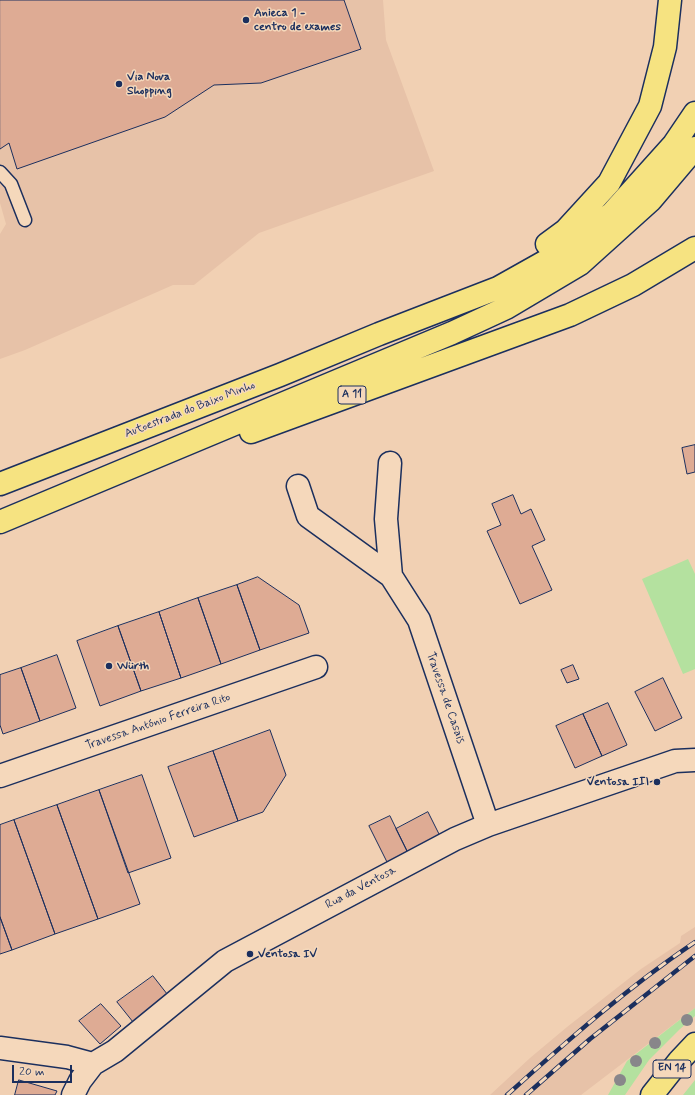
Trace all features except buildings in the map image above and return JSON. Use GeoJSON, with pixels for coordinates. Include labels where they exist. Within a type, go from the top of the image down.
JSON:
{"type":"FeatureCollection","features":[{"type":"Feature","properties":{"kind":"main road"},"geometry":{"type":"LineString","coordinates":[[379,334],[495,279],[566,230],[609,183],[650,106],[665,47],[670,0]]}},
{"type":"Feature","properties":{"kind":"main road"},"geometry":{"type":"LineString","coordinates":[[379,334],[498,288],[564,251],[612,213],[674,144],[695,113]]}},
{"type":"Feature","properties":{"kind":"main road"},"geometry":{"type":"LineString","coordinates":[[0,523],[438,339],[506,308],[580,264],[651,200],[695,148]]}},
{"type":"Feature","properties":{"kind":"main road","name":"A 11"},"geometry":{"type":"LineString","coordinates":[[0,523],[570,315],[633,285],[695,248]]}},
{"type":"Feature","properties":{"kind":"main road","name":"Autoestrada do Baixo Minho"},"geometry":{"type":"LineString","coordinates":[[0,484],[280,376],[379,334]]}},
{"type":"Feature","properties":{"kind":"main road","name":"EN 14"},"geometry":{"type":"LineString","coordinates":[[652,1095],[679,1061],[695,1044]]}},
{"type":"Feature","properties":{"kind":"street","name":"Travessa de Casais"},"geometry":{"type":"LineString","coordinates":[[390,463],[386,519],[391,576]]}},
{"type":"Feature","properties":{"kind":"street","name":"Travessa de Casais"},"geometry":{"type":"LineString","coordinates":[[298,486],[308,516],[391,576],[419,620],[488,825]]}},
{"type":"Feature","properties":{"kind":"street","name":"Travessa António Ferreira Rito"},"geometry":{"type":"LineString","coordinates":[[0,776],[316,667]]}},
{"type":"Feature","properties":{"kind":"street","name":"Rua da Ventosa"},"geometry":{"type":"LineString","coordinates":[[73,1095],[80,1081],[93,1064],[115,1051],[225,962],[454,839],[488,825],[675,761],[695,760]]}},
{"type":"Feature","properties":{"kind":"street"},"geometry":{"type":"LineString","coordinates":[[0,1048],[67,1057],[93,1064]]}},
{"type":"Feature","properties":{"kind":"lane"},"geometry":{"type":"LineString","coordinates":[[0,172],[11,184],[25,220]]}},
{"type":"Feature","properties":{"kind":"shaded area"},"geometry":{"type":"Polygon","coordinates":[[[0,0],[383,0],[386,40],[434,171],[259,233],[194,285],[173,285],[25,350],[0,359],[0,234],[6,224],[0,203],[0,0]]]}},
{"type":"Feature","properties":{"kind":"shaded area"},"geometry":{"type":"Polygon","coordinates":[[[695,927],[695,1008],[581,1095],[490,1095],[530,1058],[567,1027],[641,969],[680,943],[681,936],[695,927]]]}},
{"type":"Feature","properties":{"kind":"green space"},"geometry":{"type":"Polygon","coordinates":[[[688,559],[695,574],[695,669],[683,674],[642,579],[688,559]]]}},
{"type":"Feature","properties":{"kind":"green space"},"geometry":{"type":"Polygon","coordinates":[[[695,1008],[695,1016],[649,1060],[625,1095],[608,1095],[627,1061],[695,1008]]]}},
{"type":"Feature","properties":{"kind":"green space"},"geometry":{"type":"Polygon","coordinates":[[[695,1080],[695,1095],[683,1095],[695,1080]]]}},
{"type":"Feature","properties":{"kind":"railway"},"geometry":{"type":"LineString","coordinates":[[507,1095],[622,996],[670,959],[695,942]]}},
{"type":"Feature","properties":{"kind":"railway"},"geometry":{"type":"LineString","coordinates":[[526,1095],[590,1039],[695,956]]}},
{"type":"Feature","properties":{"kind":"place","name":"Anieca 1 - centro de exames"},"geometry":{"type":"Point","coordinates":[246,20]}},
{"type":"Feature","properties":{"kind":"place","name":"Via Nova Shopping"},"geometry":{"type":"Point","coordinates":[119,84]}},
{"type":"Feature","properties":{"kind":"place","name":"Würth"},"geometry":{"type":"Point","coordinates":[109,666]}},
{"type":"Feature","properties":{"kind":"place","name":"Ventosa III"},"geometry":{"type":"Point","coordinates":[657,782]}},
{"type":"Feature","properties":{"kind":"place","name":"Ventosa IV"},"geometry":{"type":"Point","coordinates":[250,954]}}]}
